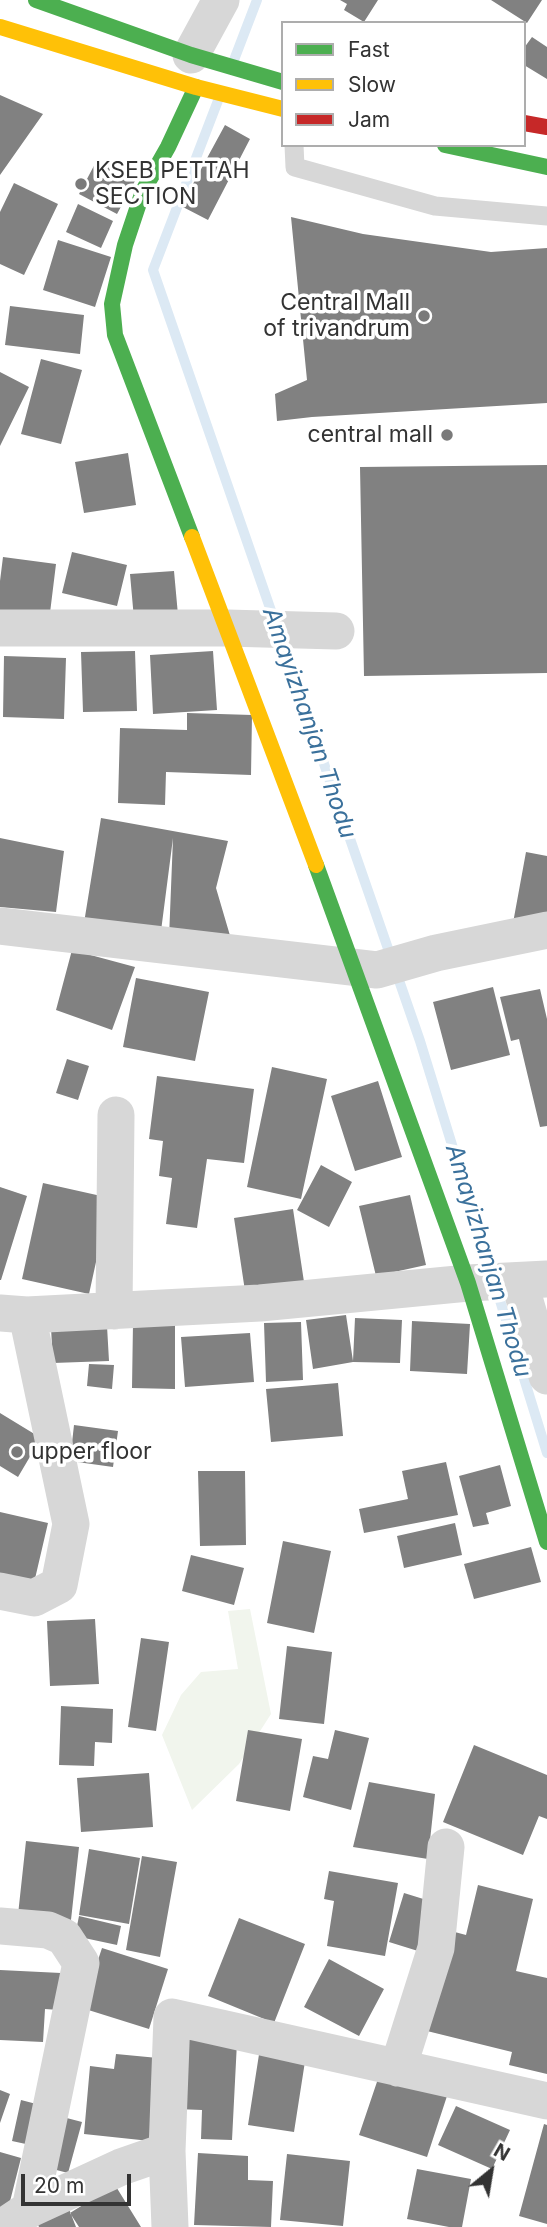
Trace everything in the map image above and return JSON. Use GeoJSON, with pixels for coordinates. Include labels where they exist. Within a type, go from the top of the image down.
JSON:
{"type":"FeatureCollection","features":[{"type":"Feature","properties":{"kind":"street"},"geometry":{"type":"LineString","coordinates":[[36,0],[281,108]]}},
{"type":"Feature","properties":{"kind":"street"},"geometry":{"type":"LineString","coordinates":[[221,0],[201,73],[168,147],[143,191],[125,245],[112,303],[115,335],[227,628],[366,969],[468,1283],[547,1542]]}},
{"type":"Feature","properties":{"kind":"street"},"geometry":{"type":"LineString","coordinates":[[0,27],[201,73],[281,82]]}},
{"type":"Feature","properties":{"kind":"street"},"geometry":{"type":"LineString","coordinates":[[526,123],[547,127]]}},
{"type":"Feature","properties":{"kind":"street"},"geometry":{"type":"LineString","coordinates":[[454,147],[547,167]]}},
{"type":"Feature","properties":{"kind":"street"},"geometry":{"type":"LineString","coordinates":[[0,628],[336,631]]}},
{"type":"Feature","properties":{"kind":"street"},"geometry":{"type":"LineString","coordinates":[[0,926],[366,969],[547,930]]}},
{"type":"Feature","properties":{"kind":"street"},"geometry":{"type":"LineString","coordinates":[[114,1311],[116,1115]]}},
{"type":"Feature","properties":{"kind":"street"},"geometry":{"type":"LineString","coordinates":[[0,1591],[34,1598],[60,1585],[71,1524],[13,1314],[260,1303],[468,1283],[533,1280],[547,1376]]}},
{"type":"Feature","properties":{"kind":"street"},"geometry":{"type":"LineString","coordinates":[[398,2067],[436,1948],[446,1847]]}},
{"type":"Feature","properties":{"kind":"street"},"geometry":{"type":"LineString","coordinates":[[0,1926],[48,1930],[64,1937],[81,1963],[17,2218]]}},
{"type":"Feature","properties":{"kind":"street"},"geometry":{"type":"LineString","coordinates":[[170,2227],[167,2151],[172,2017],[547,2101]]}},
{"type":"Feature","properties":{"kind":"street"},"geometry":{"type":"LineString","coordinates":[[17,2218],[121,2167],[167,2151]]}},
{"type":"Feature","properties":{"kind":"lane"},"geometry":{"type":"LineString","coordinates":[[294,147],[295,167],[435,206],[547,216]]}},
{"type":"Feature","properties":{"kind":"shaded area"},"geometry":{"type":"Polygon","coordinates":[[[250,1609],[271,1714],[239,1764],[192,1810],[162,1735],[181,1695],[201,1672],[238,1669],[228,1611],[250,1609]]]}},
{"type":"Feature","properties":{"kind":"building"},"geometry":{"type":"Polygon","coordinates":[[[340,0],[378,0],[365,21],[344,10],[347,4],[340,0]]]}},
{"type":"Feature","properties":{"kind":"building"},"geometry":{"type":"Polygon","coordinates":[[[491,0],[542,0],[527,23],[491,0]]]}},
{"type":"Feature","properties":{"kind":"building"},"geometry":{"type":"Polygon","coordinates":[[[532,37],[547,47],[547,79],[526,66],[526,45],[532,37]]]}},
{"type":"Feature","properties":{"kind":"building"},"geometry":{"type":"Polygon","coordinates":[[[0,95],[43,114],[0,175],[0,95]]]}},
{"type":"Feature","properties":{"kind":"building"},"geometry":{"type":"Polygon","coordinates":[[[225,125],[250,139],[208,220],[181,206],[225,125]]]}},
{"type":"Feature","properties":{"kind":"building"},"geometry":{"type":"Polygon","coordinates":[[[97,160],[135,181],[117,214],[79,194],[97,160]]]}},
{"type":"Feature","properties":{"kind":"building"},"geometry":{"type":"Polygon","coordinates":[[[14,183],[58,204],[24,275],[0,264],[0,212],[14,183]]]}},
{"type":"Feature","properties":{"kind":"building"},"geometry":{"type":"Polygon","coordinates":[[[78,204],[113,221],[101,248],[66,232],[78,204]]]}},
{"type":"Feature","properties":{"kind":"building","name":"Central Mall of trivandrum"},"geometry":{"type":"Polygon","coordinates":[[[291,217],[363,234],[491,252],[547,248],[547,403],[277,421],[275,394],[307,380],[291,217]]]}},
{"type":"Feature","properties":{"kind":"building"},"geometry":{"type":"Polygon","coordinates":[[[58,240],[111,257],[95,307],[43,290],[58,240]]]}},
{"type":"Feature","properties":{"kind":"building"},"geometry":{"type":"Polygon","coordinates":[[[10,306],[84,315],[80,354],[5,345],[10,306]]]}},
{"type":"Feature","properties":{"kind":"building"},"geometry":{"type":"Polygon","coordinates":[[[41,359],[82,370],[61,444],[21,434],[41,359]]]}},
{"type":"Feature","properties":{"kind":"building"},"geometry":{"type":"Polygon","coordinates":[[[0,372],[29,387],[0,446],[0,372]]]}},
{"type":"Feature","properties":{"kind":"building"},"geometry":{"type":"Polygon","coordinates":[[[128,453],[136,505],[84,513],[75,462],[128,453]]]}},
{"type":"Feature","properties":{"kind":"building"},"geometry":{"type":"Polygon","coordinates":[[[547,465],[547,673],[364,676],[360,467],[547,465]]]}},
{"type":"Feature","properties":{"kind":"building"},"geometry":{"type":"Polygon","coordinates":[[[72,552],[127,565],[117,606],[62,593],[72,552]]]}},
{"type":"Feature","properties":{"kind":"building"},"geometry":{"type":"Polygon","coordinates":[[[3,557],[56,564],[49,621],[0,614],[3,557]]]}},
{"type":"Feature","properties":{"kind":"building"},"geometry":{"type":"Polygon","coordinates":[[[174,571],[178,615],[134,619],[130,574],[174,571]]]}},
{"type":"Feature","properties":{"kind":"building"},"geometry":{"type":"Polygon","coordinates":[[[135,651],[137,711],[83,712],[81,652],[135,651]]]}},
{"type":"Feature","properties":{"kind":"building"},"geometry":{"type":"Polygon","coordinates":[[[213,651],[217,710],[153,714],[150,655],[213,651]]]}},
{"type":"Feature","properties":{"kind":"building"},"geometry":{"type":"Polygon","coordinates":[[[4,656],[66,658],[64,719],[3,717],[4,656]]]}},
{"type":"Feature","properties":{"kind":"building"},"geometry":{"type":"Polygon","coordinates":[[[187,713],[252,715],[251,775],[166,772],[165,805],[118,803],[120,728],[187,730],[187,713]]]}},
{"type":"Feature","properties":{"kind":"building"},"geometry":{"type":"Polygon","coordinates":[[[101,818],[228,841],[216,888],[231,939],[169,938],[173,838],[161,931],[84,923],[101,818]]]}},
{"type":"Feature","properties":{"kind":"building"},"geometry":{"type":"Polygon","coordinates":[[[0,838],[64,851],[56,912],[0,907],[0,838]]]}},
{"type":"Feature","properties":{"kind":"building"},"geometry":{"type":"Polygon","coordinates":[[[526,852],[547,856],[547,930],[513,923],[526,852]]]}},
{"type":"Feature","properties":{"kind":"building"},"geometry":{"type":"Polygon","coordinates":[[[72,950],[135,967],[112,1030],[56,1010],[72,950]]]}},
{"type":"Feature","properties":{"kind":"building"},"geometry":{"type":"Polygon","coordinates":[[[136,978],[209,992],[195,1061],[123,1047],[136,978]]]}},
{"type":"Feature","properties":{"kind":"building"},"geometry":{"type":"Polygon","coordinates":[[[493,987],[510,1055],[451,1070],[433,1002],[493,987]]]}},
{"type":"Feature","properties":{"kind":"building"},"geometry":{"type":"Polygon","coordinates":[[[540,989],[547,1019],[547,1126],[540,1127],[519,1039],[511,1041],[500,997],[540,989]]]}},
{"type":"Feature","properties":{"kind":"building"},"geometry":{"type":"Polygon","coordinates":[[[67,1059],[89,1066],[78,1100],[56,1093],[67,1059]]]}},
{"type":"Feature","properties":{"kind":"building"},"geometry":{"type":"Polygon","coordinates":[[[272,1067],[327,1079],[301,1199],[247,1187],[272,1067]]]}},
{"type":"Feature","properties":{"kind":"building"},"geometry":{"type":"Polygon","coordinates":[[[157,1076],[254,1089],[244,1163],[207,1159],[197,1228],[166,1224],[172,1178],[159,1176],[163,1141],[149,1139],[157,1076]]]}},
{"type":"Feature","properties":{"kind":"building"},"geometry":{"type":"Polygon","coordinates":[[[378,1081],[402,1157],[355,1171],[331,1096],[378,1081]]]}},
{"type":"Feature","properties":{"kind":"building"},"geometry":{"type":"Polygon","coordinates":[[[321,1165],[352,1182],[329,1227],[297,1210],[321,1165]]]}},
{"type":"Feature","properties":{"kind":"building"},"geometry":{"type":"Polygon","coordinates":[[[43,1183],[110,1198],[89,1294],[22,1279],[43,1183]]]}},
{"type":"Feature","properties":{"kind":"building"},"geometry":{"type":"Polygon","coordinates":[[[0,1187],[27,1196],[1,1280],[0,1280],[0,1187]]]}},
{"type":"Feature","properties":{"kind":"building"},"geometry":{"type":"Polygon","coordinates":[[[410,1195],[426,1265],[376,1276],[359,1206],[410,1195]]]}},
{"type":"Feature","properties":{"kind":"building"},"geometry":{"type":"Polygon","coordinates":[[[293,1209],[304,1282],[245,1291],[234,1218],[293,1209]]]}},
{"type":"Feature","properties":{"kind":"building"},"geometry":{"type":"Polygon","coordinates":[[[346,1315],[353,1361],[355,1318],[402,1320],[400,1363],[353,1362],[313,1369],[306,1320],[346,1315]]]}},
{"type":"Feature","properties":{"kind":"building"},"geometry":{"type":"Polygon","coordinates":[[[412,1321],[470,1324],[467,1374],[410,1371],[412,1321]]]}},
{"type":"Feature","properties":{"kind":"building"},"geometry":{"type":"Polygon","coordinates":[[[301,1322],[303,1380],[266,1382],[264,1323],[301,1322]]]}},
{"type":"Feature","properties":{"kind":"building"},"geometry":{"type":"Polygon","coordinates":[[[133,1323],[175,1324],[175,1389],[132,1388],[133,1323]]]}},
{"type":"Feature","properties":{"kind":"building"},"geometry":{"type":"Polygon","coordinates":[[[107,1326],[109,1361],[53,1363],[51,1328],[107,1326]]]}},
{"type":"Feature","properties":{"kind":"building"},"geometry":{"type":"Polygon","coordinates":[[[250,1333],[254,1382],[185,1387],[181,1337],[250,1333]]]}},
{"type":"Feature","properties":{"kind":"building"},"geometry":{"type":"Polygon","coordinates":[[[89,1364],[114,1365],[112,1389],[87,1386],[89,1364]]]}},
{"type":"Feature","properties":{"kind":"building"},"geometry":{"type":"Polygon","coordinates":[[[338,1383],[343,1436],[271,1442],[266,1389],[338,1383]]]}},
{"type":"Feature","properties":{"kind":"building","name":"upper floor"},"geometry":{"type":"Polygon","coordinates":[[[0,1413],[41,1438],[18,1477],[0,1466],[0,1413]]]}},
{"type":"Feature","properties":{"kind":"building"},"geometry":{"type":"Polygon","coordinates":[[[74,1425],[118,1431],[113,1467],[70,1461],[74,1425]]]}},
{"type":"Feature","properties":{"kind":"building"},"geometry":{"type":"Polygon","coordinates":[[[446,1462],[458,1515],[364,1533],[359,1509],[408,1499],[402,1471],[446,1462]]]}},
{"type":"Feature","properties":{"kind":"building"},"geometry":{"type":"Polygon","coordinates":[[[500,1465],[511,1506],[486,1513],[489,1524],[473,1527],[459,1476],[500,1465]]]}},
{"type":"Feature","properties":{"kind":"building"},"geometry":{"type":"Polygon","coordinates":[[[198,1471],[245,1471],[246,1545],[200,1546],[198,1471]]]}},
{"type":"Feature","properties":{"kind":"building"},"geometry":{"type":"Polygon","coordinates":[[[0,1512],[48,1523],[34,1583],[0,1575],[0,1512]]]}},
{"type":"Feature","properties":{"kind":"building"},"geometry":{"type":"Polygon","coordinates":[[[455,1523],[462,1555],[404,1568],[397,1536],[455,1523]]]}},
{"type":"Feature","properties":{"kind":"building"},"geometry":{"type":"Polygon","coordinates":[[[283,1541],[331,1551],[314,1633],[267,1623],[283,1541]]]}},
{"type":"Feature","properties":{"kind":"building"},"geometry":{"type":"Polygon","coordinates":[[[531,1547],[541,1582],[474,1599],[464,1564],[531,1547]]]}},
{"type":"Feature","properties":{"kind":"building"},"geometry":{"type":"Polygon","coordinates":[[[191,1555],[244,1568],[234,1605],[182,1591],[191,1555]]]}},
{"type":"Feature","properties":{"kind":"building"},"geometry":{"type":"Polygon","coordinates":[[[95,1619],[99,1684],[50,1686],[47,1621],[95,1619]]]}},
{"type":"Feature","properties":{"kind":"building"},"geometry":{"type":"Polygon","coordinates":[[[141,1638],[169,1642],[156,1731],[128,1727],[141,1638]]]}},
{"type":"Feature","properties":{"kind":"building"},"geometry":{"type":"Polygon","coordinates":[[[287,1646],[332,1652],[324,1724],[279,1719],[287,1646]]]}},
{"type":"Feature","properties":{"kind":"building"},"geometry":{"type":"Polygon","coordinates":[[[61,1706],[113,1709],[112,1743],[95,1742],[94,1766],[59,1765],[61,1706]]]}},
{"type":"Feature","properties":{"kind":"building"},"geometry":{"type":"Polygon","coordinates":[[[248,1730],[302,1739],[290,1811],[236,1801],[248,1730]]]}},
{"type":"Feature","properties":{"kind":"building"},"geometry":{"type":"Polygon","coordinates":[[[335,1730],[369,1738],[351,1810],[303,1797],[313,1756],[328,1759],[335,1730]]]}},
{"type":"Feature","properties":{"kind":"building"},"geometry":{"type":"Polygon","coordinates":[[[474,1745],[547,1775],[547,1819],[539,1816],[523,1855],[443,1822],[474,1745]]]}},
{"type":"Feature","properties":{"kind":"building"},"geometry":{"type":"Polygon","coordinates":[[[149,1773],[153,1827],[81,1832],[77,1778],[149,1773]]]}},
{"type":"Feature","properties":{"kind":"building"},"geometry":{"type":"Polygon","coordinates":[[[369,1782],[435,1794],[428,1859],[353,1847],[369,1782]]]}},
{"type":"Feature","properties":{"kind":"building"},"geometry":{"type":"Polygon","coordinates":[[[26,1841],[79,1847],[70,1929],[17,1924],[26,1841]]]}},
{"type":"Feature","properties":{"kind":"building"},"geometry":{"type":"Polygon","coordinates":[[[89,1849],[140,1858],[129,1924],[79,1915],[89,1849]]]}},
{"type":"Feature","properties":{"kind":"building"},"geometry":{"type":"Polygon","coordinates":[[[142,1856],[177,1862],[160,1957],[126,1950],[142,1856]]]}},
{"type":"Feature","properties":{"kind":"building"},"geometry":{"type":"Polygon","coordinates":[[[329,1871],[398,1883],[385,1956],[327,1946],[334,1901],[324,1899],[329,1871]]]}},
{"type":"Feature","properties":{"kind":"building"},"geometry":{"type":"Polygon","coordinates":[[[478,1885],[533,1899],[516,1971],[547,1978],[547,2074],[509,2065],[512,2052],[427,2031],[451,1931],[466,1935],[478,1885]]]}},
{"type":"Feature","properties":{"kind":"building"},"geometry":{"type":"Polygon","coordinates":[[[404,1893],[433,1902],[418,1951],[389,1942],[404,1893]]]}},
{"type":"Feature","properties":{"kind":"building"},"geometry":{"type":"Polygon","coordinates":[[[79,1916],[121,1926],[117,1945],[75,1936],[79,1916]]]}},
{"type":"Feature","properties":{"kind":"building"},"geometry":{"type":"Polygon","coordinates":[[[239,1918],[305,1944],[274,2023],[208,1996],[239,1918]]]}},
{"type":"Feature","properties":{"kind":"building"},"geometry":{"type":"Polygon","coordinates":[[[102,1948],[168,1969],[149,2029],[82,2008],[102,1948]]]}},
{"type":"Feature","properties":{"kind":"building"},"geometry":{"type":"Polygon","coordinates":[[[329,1959],[384,1989],[359,2036],[304,2007],[329,1959]]]}},
{"type":"Feature","properties":{"kind":"building"},"geometry":{"type":"Polygon","coordinates":[[[0,1970],[61,1973],[59,2010],[45,2009],[43,2042],[0,2040],[0,1970]]]}},
{"type":"Feature","properties":{"kind":"building"},"geometry":{"type":"Polygon","coordinates":[[[181,2039],[237,2042],[232,2140],[201,2139],[202,2110],[177,2109],[181,2039]]]}},
{"type":"Feature","properties":{"kind":"building"},"geometry":{"type":"Polygon","coordinates":[[[260,2048],[306,2055],[294,2132],[248,2125],[260,2048]]]}},
{"type":"Feature","properties":{"kind":"building"},"geometry":{"type":"Polygon","coordinates":[[[116,2054],[158,2058],[150,2141],[84,2134],[90,2066],[114,2069],[116,2054]]]}},
{"type":"Feature","properties":{"kind":"building"},"geometry":{"type":"Polygon","coordinates":[[[381,2070],[448,2093],[427,2157],[359,2135],[381,2070]]]}},
{"type":"Feature","properties":{"kind":"building"},"geometry":{"type":"Polygon","coordinates":[[[0,2090],[10,2094],[0,2123],[0,2090]]]}},
{"type":"Feature","properties":{"kind":"building"},"geometry":{"type":"Polygon","coordinates":[[[21,2100],[44,2106],[35,2146],[12,2141],[21,2100]]]}},
{"type":"Feature","properties":{"kind":"building"},"geometry":{"type":"Polygon","coordinates":[[[456,2106],[510,2130],[492,2169],[438,2145],[456,2106]]]}},
{"type":"Feature","properties":{"kind":"building"},"geometry":{"type":"Polygon","coordinates":[[[59,2116],[82,2122],[68,2173],[45,2167],[59,2116]]]}},
{"type":"Feature","properties":{"kind":"building"},"geometry":{"type":"Polygon","coordinates":[[[544,2124],[547,2125],[547,2224],[519,2216],[544,2124]]]}},
{"type":"Feature","properties":{"kind":"building"},"geometry":{"type":"Polygon","coordinates":[[[0,2152],[21,2158],[6,2217],[0,2216],[0,2152]]]}},
{"type":"Feature","properties":{"kind":"building"},"geometry":{"type":"Polygon","coordinates":[[[198,2153],[248,2156],[248,2180],[273,2181],[271,2227],[194,2225],[198,2153]]]}},
{"type":"Feature","properties":{"kind":"building"},"geometry":{"type":"Polygon","coordinates":[[[287,2154],[350,2161],[343,2226],[280,2220],[287,2154]]]}},
{"type":"Feature","properties":{"kind":"building"},"geometry":{"type":"Polygon","coordinates":[[[417,2169],[471,2179],[462,2227],[407,2219],[417,2169]]]}},
{"type":"Feature","properties":{"kind":"building"},"geometry":{"type":"Polygon","coordinates":[[[115,2185],[141,2227],[79,2227],[70,2213],[115,2185]]]}},
{"type":"Feature","properties":{"kind":"building"},"geometry":{"type":"Polygon","coordinates":[[[69,2209],[76,2227],[39,2227],[37,2223],[69,2209]]]}},
{"type":"Feature","properties":{"kind":"waterway","name":"Amayizhanjan Thodu"},"geometry":{"type":"LineString","coordinates":[[234,60],[257,0]]}},
{"type":"Feature","properties":{"kind":"waterway","name":"Amayizhanjan Thodu"},"geometry":{"type":"LineString","coordinates":[[219,98],[153,270],[420,1041],[547,1453]]}},
{"type":"Feature","properties":{"kind":"traffic: fast"},"geometry":{"type":"LineString","coordinates":[[36,0],[191,55],[281,81]]}},
{"type":"Feature","properties":{"kind":"traffic: fast"},"geometry":{"type":"LineString","coordinates":[[192,537],[115,335],[112,304],[125,245],[143,191],[168,147],[196,87]]}},
{"type":"Feature","properties":{"kind":"traffic: fast"},"geometry":{"type":"LineString","coordinates":[[454,147],[547,167]]}},
{"type":"Feature","properties":{"kind":"traffic: fast"},"geometry":{"type":"LineString","coordinates":[[316,865],[468,1283],[547,1542]]}},
{"type":"Feature","properties":{"kind":"traffic: slow"},"geometry":{"type":"LineString","coordinates":[[0,27],[196,87],[281,108]]}},
{"type":"Feature","properties":{"kind":"traffic: slow"},"geometry":{"type":"LineString","coordinates":[[192,537],[316,865]]}},
{"type":"Feature","properties":{"kind":"traffic: jam"},"geometry":{"type":"LineString","coordinates":[[526,123],[547,127]]}},
{"type":"Feature","properties":{"kind":"place","name":"KSEB PETTAH SECTION"},"geometry":{"type":"Point","coordinates":[81,184]}},
{"type":"Feature","properties":{"kind":"place","name":"Central Mall of trivandrum"},"geometry":{"type":"Point","coordinates":[424,316]}},
{"type":"Feature","properties":{"kind":"place","name":"central mall"},"geometry":{"type":"Point","coordinates":[447,435]}},
{"type":"Feature","properties":{"kind":"place","name":"upper floor"},"geometry":{"type":"Point","coordinates":[17,1452]}}]}
